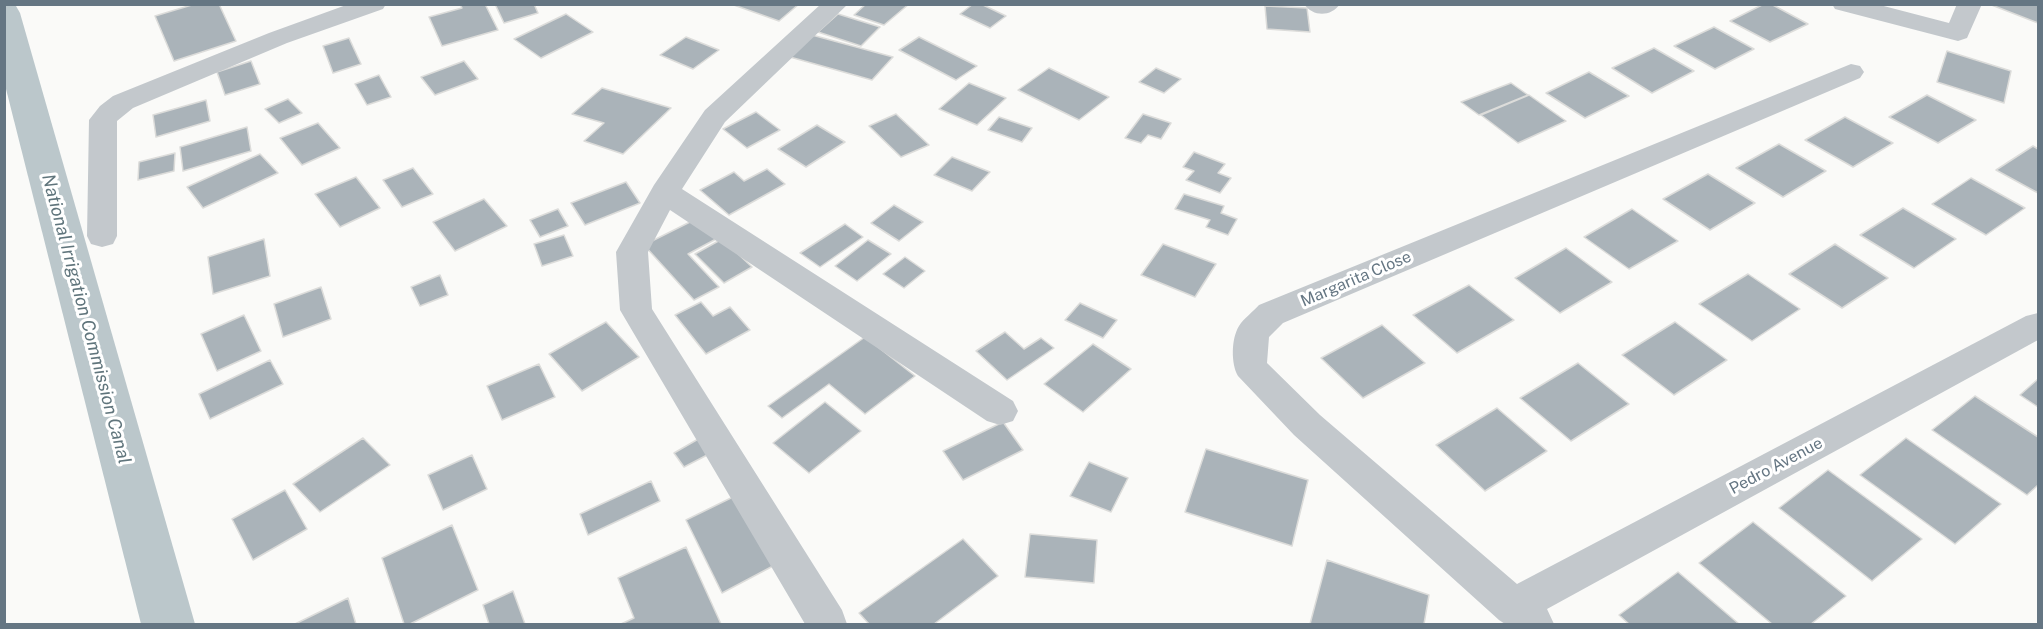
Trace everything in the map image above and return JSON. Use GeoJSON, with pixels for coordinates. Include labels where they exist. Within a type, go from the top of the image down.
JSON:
{"type":"FeatureCollection","features":[{"type":"Feature","properties":{"kind":"street"},"geometry":{"type":"LineString","coordinates":[[102,236],[104,120],[110,112],[123,102],[267,43],[374,4]]}},
{"type":"Feature","properties":{"kind":"street"},"geometry":{"type":"LineString","coordinates":[[827,624],[636,310],[632,252],[665,192],[715,116],[836,4]]}},
{"type":"Feature","properties":{"kind":"street"},"geometry":{"type":"LineString","coordinates":[[1845,4],[1958,33],[1970,4]]}},
{"type":"Feature","properties":{"kind":"street","name":"Margarita Close"},"geometry":{"type":"LineString","coordinates":[[1524,616],[1307,424],[1250,367],[1252,333],[1271,314],[1851,72]]}},
{"type":"Feature","properties":{"kind":"street"},"geometry":{"type":"LineString","coordinates":[[665,192],[1000,411]]}},
{"type":"Feature","properties":{"kind":"street","name":"Pedro Avenue"},"geometry":{"type":"LineString","coordinates":[[1524,616],[2038,325]]}},
{"type":"Feature","properties":{"kind":"building"},"geometry":{"type":"Polygon","coordinates":[[[195,4],[219,4],[236,41],[174,61],[155,16],[195,4]]]}},
{"type":"Feature","properties":{"kind":"building"},"geometry":{"type":"Polygon","coordinates":[[[460,4],[485,4],[498,30],[442,46],[429,17],[462,8],[460,4]]]}},
{"type":"Feature","properties":{"kind":"building"},"geometry":{"type":"Polygon","coordinates":[[[495,4],[534,4],[538,13],[504,23],[495,4]]]}},
{"type":"Feature","properties":{"kind":"building"},"geometry":{"type":"Polygon","coordinates":[[[731,4],[799,4],[779,21],[731,4]]]}},
{"type":"Feature","properties":{"kind":"building"},"geometry":{"type":"Polygon","coordinates":[[[866,4],[909,4],[884,25],[854,15],[866,4]]]}},
{"type":"Feature","properties":{"kind":"building"},"geometry":{"type":"Polygon","coordinates":[[[973,4],[981,4],[1006,16],[990,28],[960,14],[973,4]]]}},
{"type":"Feature","properties":{"kind":"building"},"geometry":{"type":"Polygon","coordinates":[[[1764,4],[1771,4],[1808,24],[1770,42],[1730,21],[1764,4]]]}},
{"type":"Feature","properties":{"kind":"building"},"geometry":{"type":"Polygon","coordinates":[[[1989,4],[2038,4],[2038,23],[1989,4]]]}},
{"type":"Feature","properties":{"kind":"building"},"geometry":{"type":"Polygon","coordinates":[[[1265,6],[1307,8],[1310,32],[1267,29],[1265,6]]]}},
{"type":"Feature","properties":{"kind":"building"},"geometry":{"type":"Polygon","coordinates":[[[566,14],[593,32],[541,58],[514,39],[566,14]]]}},
{"type":"Feature","properties":{"kind":"building"},"geometry":{"type":"Polygon","coordinates":[[[838,14],[880,27],[861,46],[818,32],[838,14]]]}},
{"type":"Feature","properties":{"kind":"building"},"geometry":{"type":"Polygon","coordinates":[[[1714,27],[1754,49],[1715,69],[1674,46],[1714,27]]]}},
{"type":"Feature","properties":{"kind":"building"},"geometry":{"type":"Polygon","coordinates":[[[812,35],[893,57],[872,80],[790,57],[812,35]]]}},
{"type":"Feature","properties":{"kind":"building"},"geometry":{"type":"Polygon","coordinates":[[[686,37],[719,50],[693,69],[660,55],[686,37]]]}},
{"type":"Feature","properties":{"kind":"building"},"geometry":{"type":"Polygon","coordinates":[[[919,37],[977,66],[956,80],[899,50],[919,37]]]}},
{"type":"Feature","properties":{"kind":"building"},"geometry":{"type":"Polygon","coordinates":[[[349,38],[361,64],[333,73],[323,46],[349,38]]]}},
{"type":"Feature","properties":{"kind":"building"},"geometry":{"type":"Polygon","coordinates":[[[1654,48],[1694,71],[1652,93],[1612,68],[1654,48]]]}},
{"type":"Feature","properties":{"kind":"building"},"geometry":{"type":"Polygon","coordinates":[[[1947,51],[2011,71],[2004,103],[1937,82],[1947,51]]]}},
{"type":"Feature","properties":{"kind":"building"},"geometry":{"type":"Polygon","coordinates":[[[251,61],[260,84],[225,95],[217,72],[251,61]]]}},
{"type":"Feature","properties":{"kind":"building"},"geometry":{"type":"Polygon","coordinates":[[[464,61],[478,79],[435,95],[421,77],[464,61]]]}},
{"type":"Feature","properties":{"kind":"building"},"geometry":{"type":"Polygon","coordinates":[[[1049,68],[1109,97],[1079,120],[1018,90],[1049,68]]]}},
{"type":"Feature","properties":{"kind":"building"},"geometry":{"type":"Polygon","coordinates":[[[1156,68],[1181,79],[1164,93],[1139,82],[1156,68]]]}},
{"type":"Feature","properties":{"kind":"building"},"geometry":{"type":"Polygon","coordinates":[[[1589,72],[1629,96],[1585,118],[1546,93],[1589,72]]]}},
{"type":"Feature","properties":{"kind":"building"},"geometry":{"type":"Polygon","coordinates":[[[379,75],[391,97],[367,105],[355,84],[379,75]]]}},
{"type":"Feature","properties":{"kind":"building"},"geometry":{"type":"Polygon","coordinates":[[[969,83],[1006,98],[977,125],[939,109],[969,83]]]}},
{"type":"Feature","properties":{"kind":"building"},"geometry":{"type":"Polygon","coordinates":[[[1511,83],[1528,95],[1479,115],[1461,102],[1511,83]]]}},
{"type":"Feature","properties":{"kind":"building"},"geometry":{"type":"Polygon","coordinates":[[[602,88],[671,108],[623,154],[584,141],[604,123],[572,114],[602,88]]]}},
{"type":"Feature","properties":{"kind":"building"},"geometry":{"type":"Polygon","coordinates":[[[1529,95],[1566,121],[1518,143],[1481,115],[1529,95]]]}},
{"type":"Feature","properties":{"kind":"building"},"geometry":{"type":"Polygon","coordinates":[[[1927,95],[1976,120],[1938,143],[1889,117],[1927,95]]]}},
{"type":"Feature","properties":{"kind":"building"},"geometry":{"type":"Polygon","coordinates":[[[288,99],[302,113],[279,123],[265,109],[288,99]]]}},
{"type":"Feature","properties":{"kind":"building"},"geometry":{"type":"Polygon","coordinates":[[[206,100],[210,121],[156,137],[153,115],[206,100]]]}},
{"type":"Feature","properties":{"kind":"building"},"geometry":{"type":"Polygon","coordinates":[[[756,112],[780,130],[747,148],[723,129],[756,112]]]}},
{"type":"Feature","properties":{"kind":"building"},"geometry":{"type":"Polygon","coordinates":[[[896,114],[929,145],[901,157],[869,126],[896,114]]]}},
{"type":"Feature","properties":{"kind":"building"},"geometry":{"type":"Polygon","coordinates":[[[1143,114],[1171,123],[1161,139],[1148,135],[1141,143],[1125,138],[1143,114]]]}},
{"type":"Feature","properties":{"kind":"building"},"geometry":{"type":"Polygon","coordinates":[[[999,117],[1032,128],[1022,142],[988,130],[999,117]]]}},
{"type":"Feature","properties":{"kind":"building"},"geometry":{"type":"Polygon","coordinates":[[[1845,117],[1893,143],[1853,167],[1805,140],[1845,117]]]}},
{"type":"Feature","properties":{"kind":"building"},"geometry":{"type":"Polygon","coordinates":[[[318,123],[340,148],[302,165],[280,138],[318,123]]]}},
{"type":"Feature","properties":{"kind":"building"},"geometry":{"type":"Polygon","coordinates":[[[817,125],[845,142],[806,167],[778,149],[817,125]]]}},
{"type":"Feature","properties":{"kind":"building"},"geometry":{"type":"Polygon","coordinates":[[[247,127],[251,151],[183,171],[180,147],[247,127]]]}},
{"type":"Feature","properties":{"kind":"building"},"geometry":{"type":"Polygon","coordinates":[[[1779,144],[1826,171],[1783,197],[1736,168],[1779,144]]]}},
{"type":"Feature","properties":{"kind":"building"},"geometry":{"type":"Polygon","coordinates":[[[2033,146],[2038,149],[2038,193],[1996,170],[2033,146]]]}},
{"type":"Feature","properties":{"kind":"building"},"geometry":{"type":"Polygon","coordinates":[[[1194,152],[1225,164],[1218,173],[1231,178],[1220,193],[1186,180],[1194,171],[1183,167],[1194,152]]]}},
{"type":"Feature","properties":{"kind":"building"},"geometry":{"type":"Polygon","coordinates":[[[175,153],[174,171],[138,180],[139,162],[175,153]]]}},
{"type":"Feature","properties":{"kind":"building"},"geometry":{"type":"Polygon","coordinates":[[[260,154],[278,173],[203,208],[187,187],[260,154]]]}},
{"type":"Feature","properties":{"kind":"building"},"geometry":{"type":"Polygon","coordinates":[[[952,157],[990,172],[972,191],[934,175],[952,157]]]}},
{"type":"Feature","properties":{"kind":"building"},"geometry":{"type":"Polygon","coordinates":[[[413,168],[433,194],[402,207],[383,180],[413,168]]]}},
{"type":"Feature","properties":{"kind":"building"},"geometry":{"type":"Polygon","coordinates":[[[767,169],[785,184],[729,215],[700,190],[734,172],[744,181],[767,169]]]}},
{"type":"Feature","properties":{"kind":"building"},"geometry":{"type":"Polygon","coordinates":[[[1708,174],[1755,203],[1710,230],[1663,199],[1708,174]]]}},
{"type":"Feature","properties":{"kind":"building"},"geometry":{"type":"Polygon","coordinates":[[[356,177],[380,208],[340,227],[315,194],[356,177]]]}},
{"type":"Feature","properties":{"kind":"building"},"geometry":{"type":"Polygon","coordinates":[[[1971,178],[2025,208],[1986,235],[1932,204],[1971,178]]]}},
{"type":"Feature","properties":{"kind":"building"},"geometry":{"type":"Polygon","coordinates":[[[626,182],[640,203],[585,225],[571,203],[626,182]]]}},
{"type":"Feature","properties":{"kind":"building"},"geometry":{"type":"Polygon","coordinates":[[[1184,194],[1224,206],[1221,213],[1237,219],[1228,235],[1206,227],[1210,220],[1175,209],[1184,194]]]}},
{"type":"Feature","properties":{"kind":"building"},"geometry":{"type":"Polygon","coordinates":[[[484,199],[507,226],[455,251],[433,222],[484,199]]]}},
{"type":"Feature","properties":{"kind":"building"},"geometry":{"type":"Polygon","coordinates":[[[894,205],[923,222],[899,241],[871,223],[894,205]]]}},
{"type":"Feature","properties":{"kind":"building"},"geometry":{"type":"Polygon","coordinates":[[[1903,208],[1956,239],[1914,268],[1860,235],[1903,208]]]}},
{"type":"Feature","properties":{"kind":"building"},"geometry":{"type":"Polygon","coordinates":[[[558,209],[568,226],[540,237],[530,220],[558,209]]]}},
{"type":"Feature","properties":{"kind":"building"},"geometry":{"type":"Polygon","coordinates":[[[1632,209],[1678,241],[1629,269],[1584,237],[1632,209]]]}},
{"type":"Feature","properties":{"kind":"building"},"geometry":{"type":"Polygon","coordinates":[[[696,219],[716,239],[688,254],[719,287],[694,300],[644,245],[696,219]]]}},
{"type":"Feature","properties":{"kind":"building"},"geometry":{"type":"Polygon","coordinates":[[[845,224],[863,237],[820,267],[800,253],[845,224]]]}},
{"type":"Feature","properties":{"kind":"building"},"geometry":{"type":"Polygon","coordinates":[[[564,235],[573,256],[542,266],[534,244],[564,235]]]}},
{"type":"Feature","properties":{"kind":"building"},"geometry":{"type":"Polygon","coordinates":[[[264,239],[270,276],[213,294],[208,257],[264,239]]]}},
{"type":"Feature","properties":{"kind":"building"},"geometry":{"type":"Polygon","coordinates":[[[722,239],[752,267],[724,283],[695,254],[722,239]]]}},
{"type":"Feature","properties":{"kind":"building"},"geometry":{"type":"Polygon","coordinates":[[[868,240],[891,254],[857,281],[835,266],[868,240]]]}},
{"type":"Feature","properties":{"kind":"building"},"geometry":{"type":"Polygon","coordinates":[[[1163,244],[1216,264],[1195,297],[1141,275],[1163,244]]]}},
{"type":"Feature","properties":{"kind":"building"},"geometry":{"type":"Polygon","coordinates":[[[1835,244],[1888,278],[1842,308],[1789,274],[1835,244]]]}},
{"type":"Feature","properties":{"kind":"building"},"geometry":{"type":"Polygon","coordinates":[[[1566,248],[1612,282],[1560,313],[1515,278],[1566,248]]]}},
{"type":"Feature","properties":{"kind":"building"},"geometry":{"type":"Polygon","coordinates":[[[905,257],[925,271],[904,288],[883,274],[905,257]]]}},
{"type":"Feature","properties":{"kind":"building"},"geometry":{"type":"Polygon","coordinates":[[[1748,274],[1800,309],[1752,341],[1699,304],[1748,274]]]}},
{"type":"Feature","properties":{"kind":"building"},"geometry":{"type":"Polygon","coordinates":[[[440,275],[448,295],[420,306],[411,287],[440,275]]]}},
{"type":"Feature","properties":{"kind":"building"},"geometry":{"type":"Polygon","coordinates":[[[1469,285],[1514,320],[1457,353],[1413,315],[1469,285]]]}},
{"type":"Feature","properties":{"kind":"building"},"geometry":{"type":"Polygon","coordinates":[[[321,287],[331,319],[283,337],[274,304],[321,287]]]}},
{"type":"Feature","properties":{"kind":"building"},"geometry":{"type":"Polygon","coordinates":[[[701,302],[713,316],[730,307],[750,330],[706,354],[675,315],[701,302]]]}},
{"type":"Feature","properties":{"kind":"building"},"geometry":{"type":"Polygon","coordinates":[[[1080,303],[1117,320],[1103,338],[1065,320],[1080,303]]]}},
{"type":"Feature","properties":{"kind":"building"},"geometry":{"type":"Polygon","coordinates":[[[244,315],[261,351],[217,371],[201,334],[244,315]]]}},
{"type":"Feature","properties":{"kind":"building"},"geometry":{"type":"Polygon","coordinates":[[[606,322],[639,357],[582,391],[549,354],[606,322]]]}},
{"type":"Feature","properties":{"kind":"building"},"geometry":{"type":"Polygon","coordinates":[[[1675,322],[1727,360],[1674,395],[1622,355],[1675,322]]]}},
{"type":"Feature","properties":{"kind":"building"},"geometry":{"type":"Polygon","coordinates":[[[1382,325],[1425,363],[1363,398],[1321,358],[1382,325]]]}},
{"type":"Feature","properties":{"kind":"building"},"geometry":{"type":"Polygon","coordinates":[[[1005,332],[1024,349],[1041,338],[1054,348],[1007,380],[976,351],[1005,332]]]}},
{"type":"Feature","properties":{"kind":"building"},"geometry":{"type":"Polygon","coordinates":[[[865,337],[915,376],[865,414],[829,384],[782,418],[768,406],[865,337]]]}},
{"type":"Feature","properties":{"kind":"building"},"geometry":{"type":"Polygon","coordinates":[[[1093,344],[1131,369],[1083,412],[1044,384],[1093,344]]]}},
{"type":"Feature","properties":{"kind":"building"},"geometry":{"type":"Polygon","coordinates":[[[270,360],[283,384],[210,419],[199,394],[270,360]]]}},
{"type":"Feature","properties":{"kind":"building"},"geometry":{"type":"Polygon","coordinates":[[[1578,363],[1629,404],[1571,441],[1520,398],[1578,363]]]}},
{"type":"Feature","properties":{"kind":"building"},"geometry":{"type":"Polygon","coordinates":[[[539,364],[555,397],[502,420],[487,386],[539,364]]]}},
{"type":"Feature","properties":{"kind":"building"},"geometry":{"type":"Polygon","coordinates":[[[2038,379],[2038,407],[2020,395],[2038,379]]]}},
{"type":"Feature","properties":{"kind":"building"},"geometry":{"type":"Polygon","coordinates":[[[1975,396],[2038,437],[2038,485],[2027,495],[1932,430],[1975,396]]]}},
{"type":"Feature","properties":{"kind":"building"},"geometry":{"type":"Polygon","coordinates":[[[825,402],[861,431],[809,473],[773,443],[825,402]]]}},
{"type":"Feature","properties":{"kind":"building"},"geometry":{"type":"Polygon","coordinates":[[[1497,408],[1547,451],[1485,491],[1436,445],[1497,408]]]}},
{"type":"Feature","properties":{"kind":"building"},"geometry":{"type":"Polygon","coordinates":[[[1003,422],[1023,450],[963,480],[943,451],[1003,422]]]}},
{"type":"Feature","properties":{"kind":"building"},"geometry":{"type":"Polygon","coordinates":[[[363,438],[390,465],[320,512],[293,484],[363,438]]]}},
{"type":"Feature","properties":{"kind":"building"},"geometry":{"type":"Polygon","coordinates":[[[700,438],[711,453],[684,467],[674,453],[700,438]]]}},
{"type":"Feature","properties":{"kind":"building"},"geometry":{"type":"Polygon","coordinates":[[[1906,438],[2001,504],[1955,544],[1860,475],[1906,438]]]}},
{"type":"Feature","properties":{"kind":"building"},"geometry":{"type":"Polygon","coordinates":[[[1206,449],[1308,480],[1292,546],[1185,512],[1206,449]]]}},
{"type":"Feature","properties":{"kind":"building"},"geometry":{"type":"Polygon","coordinates":[[[472,455],[487,489],[443,510],[428,475],[472,455]]]}},
{"type":"Feature","properties":{"kind":"building"},"geometry":{"type":"Polygon","coordinates":[[[1089,462],[1128,478],[1111,512],[1070,496],[1089,462]]]}},
{"type":"Feature","properties":{"kind":"building"},"geometry":{"type":"Polygon","coordinates":[[[1828,470],[1922,539],[1872,581],[1779,508],[1828,470]]]}},
{"type":"Feature","properties":{"kind":"building"},"geometry":{"type":"Polygon","coordinates":[[[651,481],[660,501],[588,535],[580,514],[651,481]]]}},
{"type":"Feature","properties":{"kind":"building"},"geometry":{"type":"Polygon","coordinates":[[[285,490],[307,529],[253,560],[232,519],[285,490]]]}},
{"type":"Feature","properties":{"kind":"building"},"geometry":{"type":"Polygon","coordinates":[[[735,496],[773,566],[722,593],[686,520],[735,496]]]}},
{"type":"Feature","properties":{"kind":"building"},"geometry":{"type":"Polygon","coordinates":[[[1753,522],[1846,596],[1811,624],[1772,624],[1699,563],[1753,522]]]}},
{"type":"Feature","properties":{"kind":"building"},"geometry":{"type":"Polygon","coordinates":[[[452,525],[478,590],[410,624],[404,624],[382,558],[452,525]]]}},
{"type":"Feature","properties":{"kind":"building"},"geometry":{"type":"Polygon","coordinates":[[[1030,534],[1097,540],[1094,583],[1025,577],[1030,534]]]}},
{"type":"Feature","properties":{"kind":"building"},"geometry":{"type":"Polygon","coordinates":[[[963,539],[998,576],[934,624],[869,624],[859,613],[963,539]]]}},
{"type":"Feature","properties":{"kind":"building"},"geometry":{"type":"Polygon","coordinates":[[[686,547],[721,624],[621,624],[634,618],[618,578],[686,547]]]}},
{"type":"Feature","properties":{"kind":"building"},"geometry":{"type":"Polygon","coordinates":[[[1327,560],[1429,595],[1424,624],[1310,624],[1327,560]]]}},
{"type":"Feature","properties":{"kind":"building"},"geometry":{"type":"Polygon","coordinates":[[[1678,572],[1739,624],[1629,624],[1619,615],[1678,572]]]}},
{"type":"Feature","properties":{"kind":"building"},"geometry":{"type":"Polygon","coordinates":[[[513,591],[525,624],[489,624],[483,605],[513,591]]]}},
{"type":"Feature","properties":{"kind":"building"},"geometry":{"type":"Polygon","coordinates":[[[348,598],[356,624],[295,624],[348,598]]]}},
{"type":"Feature","properties":{"kind":"waterway","name":"National Irrigation Commission Canal"},"geometry":{"type":"LineString","coordinates":[[4,13],[168,624]]}}]}
